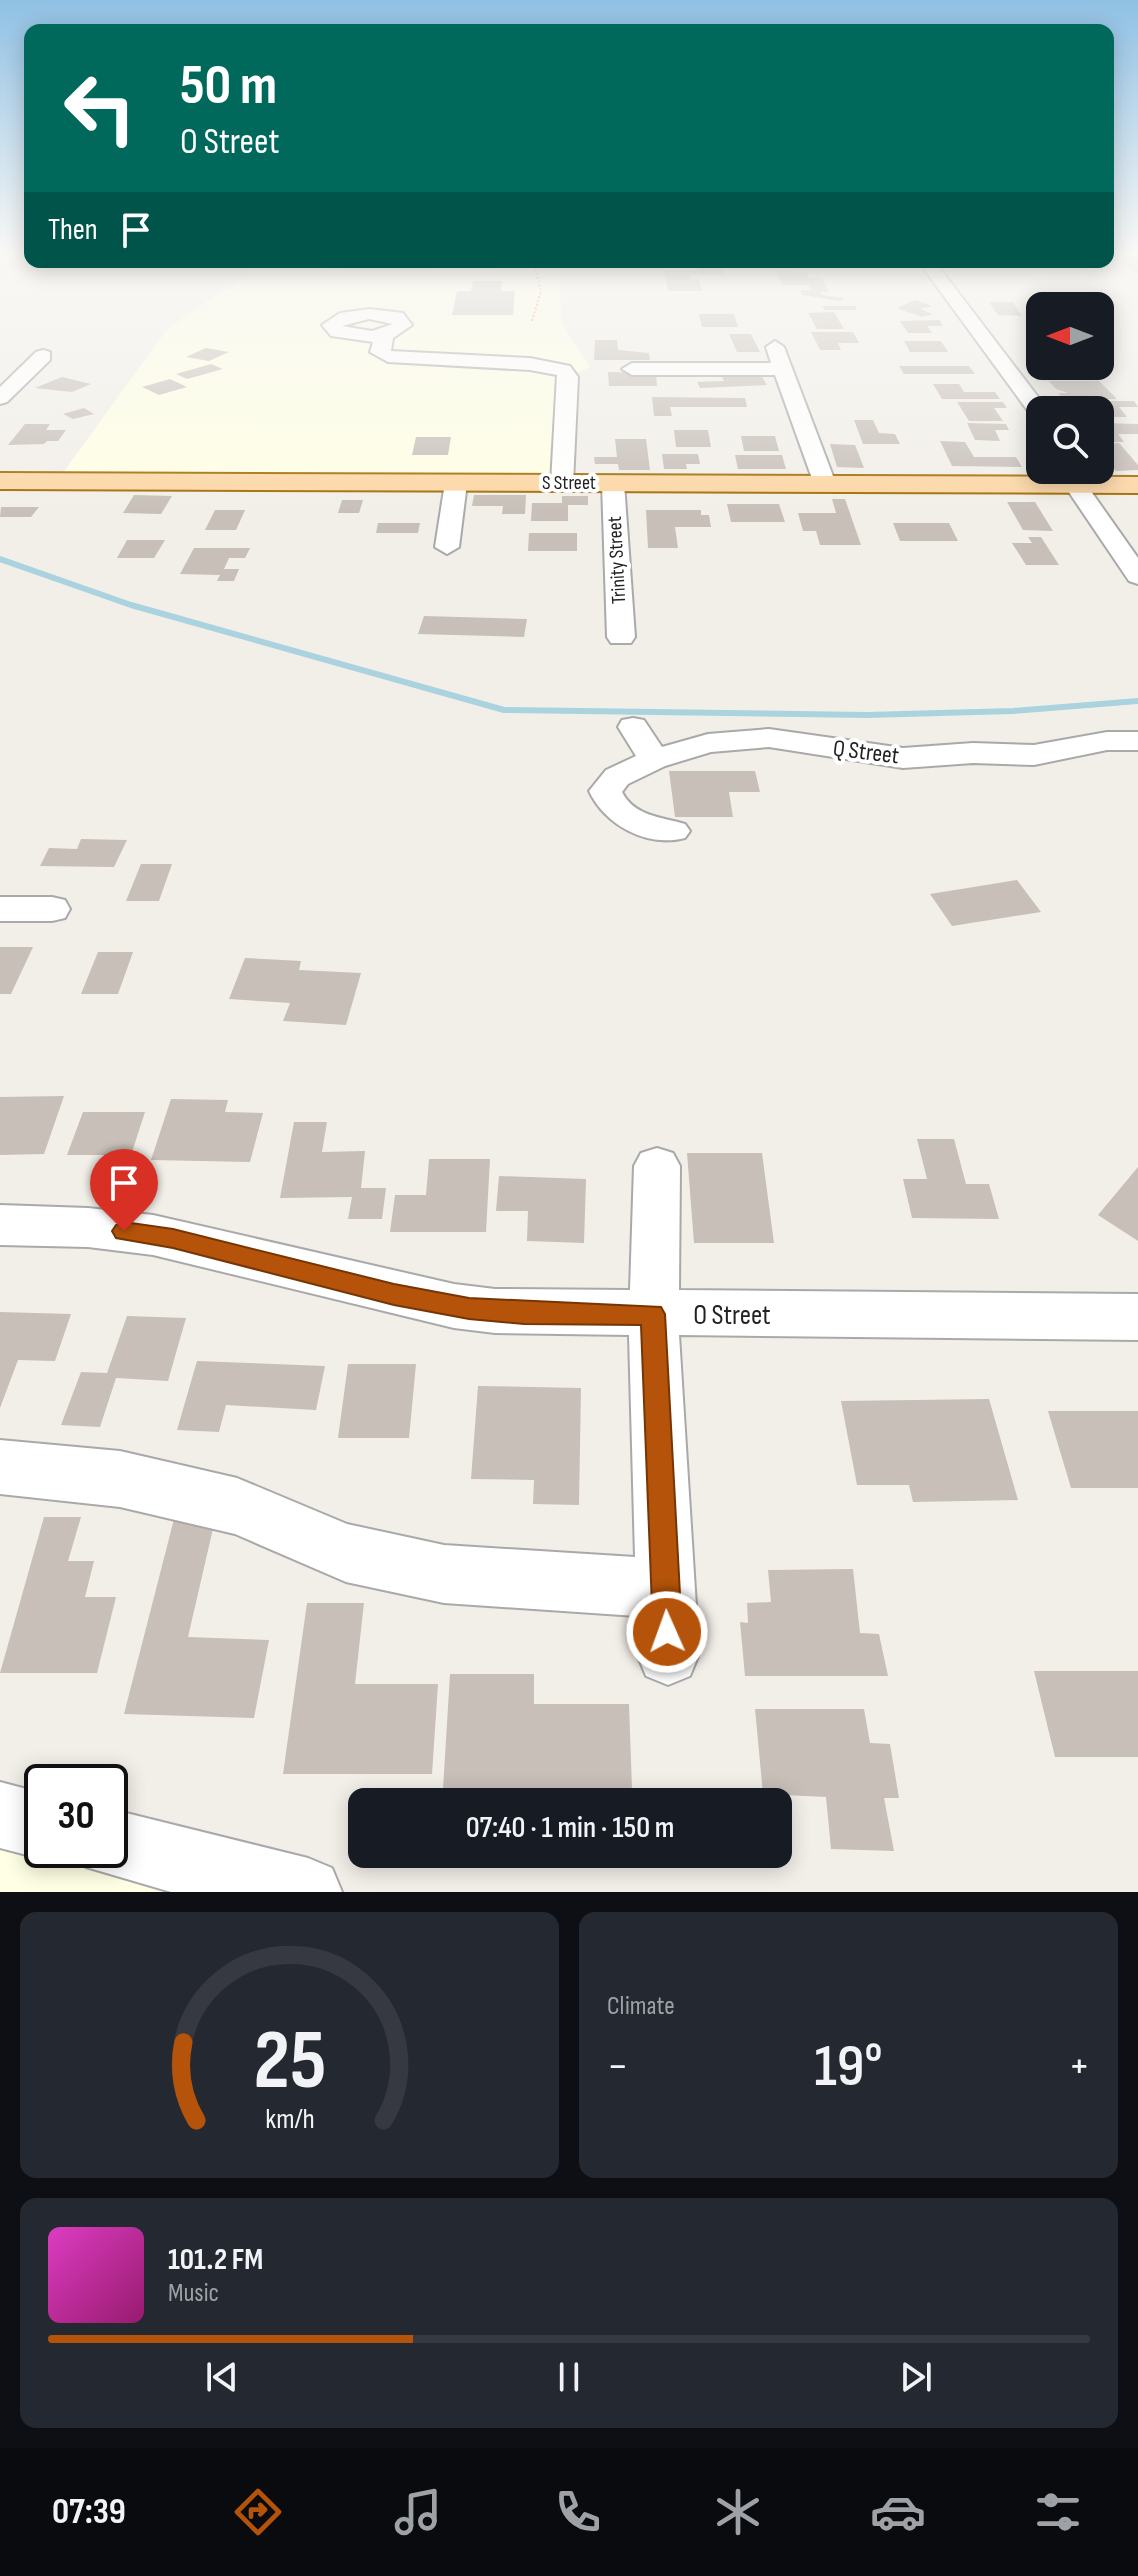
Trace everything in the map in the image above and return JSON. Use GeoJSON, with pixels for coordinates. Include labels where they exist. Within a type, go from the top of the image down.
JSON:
{"type":"FeatureCollection","features":[{"type":"Feature","properties":{"kind":"main road","name":"S Street"},"geometry":{"type":"LineString","coordinates":[[0,481],[825,484],[1026,478]]}},
{"type":"Feature","properties":{"kind":"main road","name":"S Street"},"geometry":{"type":"LineString","coordinates":[[1114,482],[1138,485]]}},
{"type":"Feature","properties":{"kind":"street"},"geometry":{"type":"LineString","coordinates":[[384,338],[379,352],[388,356],[530,364],[563,370],[568,377],[562,483]]}},
{"type":"Feature","properties":{"kind":"street"},"geometry":{"type":"LineString","coordinates":[[984,338],[1027,396]]}},
{"type":"Feature","properties":{"kind":"street"},"geometry":{"type":"LineString","coordinates":[[774,345],[825,484]]}},
{"type":"Feature","properties":{"kind":"street"},"geometry":{"type":"LineString","coordinates":[[0,398],[43,356]]}},
{"type":"Feature","properties":{"kind":"street"},"geometry":{"type":"LineString","coordinates":[[632,369],[663,373],[783,369]]}},
{"type":"Feature","properties":{"kind":"street"},"geometry":{"type":"LineString","coordinates":[[447,547],[456,483]]}},
{"type":"Feature","properties":{"kind":"street","name":"Trinity Street"},"geometry":{"type":"LineString","coordinates":[[613,483],[621,637]]}},
{"type":"Feature","properties":{"kind":"street"},"geometry":{"type":"LineString","coordinates":[[1074,484],[1138,576]]}},
{"type":"Feature","properties":{"kind":"street"},"geometry":{"type":"LineString","coordinates":[[633,727],[654,759]]}},
{"type":"Feature","properties":{"kind":"street","name":"Q Street"},"geometry":{"type":"LineString","coordinates":[[673,831],[631,823],[610,804],[605,791],[617,777],[654,759],[708,743],[769,738],[903,758],[973,753],[1034,755],[1107,741],[1138,741]]}},
{"type":"Feature","properties":{"kind":"street"},"geometry":{"type":"LineString","coordinates":[[0,909],[52,909]]}},
{"type":"Feature","properties":{"kind":"street"},"geometry":{"type":"LineString","coordinates":[[657,1166],[653,1314],[668,1654]]}},
{"type":"Feature","properties":{"kind":"street","name":"O Street"},"geometry":{"type":"LineString","coordinates":[[0,1225],[94,1228],[173,1238],[394,1295],[469,1309],[537,1314],[1138,1317]]}},
{"type":"Feature","properties":{"kind":"street"},"geometry":{"type":"LineString","coordinates":[[0,1467],[120,1479],[237,1506],[346,1553],[444,1574],[665,1588]]}},
{"type":"Feature","properties":{"kind":"street"},"geometry":{"type":"LineString","coordinates":[[0,1815],[24,1821]]}},
{"type":"Feature","properties":{"kind":"street"},"geometry":{"type":"LineString","coordinates":[[128,1847],[308,1892]]}},
{"type":"Feature","properties":{"kind":"shaded area"},"geometry":{"type":"Polygon","coordinates":[[[161,338],[571,338],[590,367],[568,377],[562,483],[57,481],[161,338]]]}},
{"type":"Feature","properties":{"kind":"shaded area"},"geometry":{"type":"Polygon","coordinates":[[[0,1815],[24,1835],[24,1868],[128,1868],[128,1854],[308,1892],[0,1892],[0,1815]]]}},
{"type":"Feature","properties":{"kind":"building"},"geometry":{"type":"Polygon","coordinates":[[[731,338],[753,338],[760,352],[737,352],[731,338]]]}},
{"type":"Feature","properties":{"kind":"building"},"geometry":{"type":"Polygon","coordinates":[[[814,338],[856,338],[859,343],[838,343],[841,350],[820,350],[814,338]]]}},
{"type":"Feature","properties":{"kind":"building"},"geometry":{"type":"Polygon","coordinates":[[[595,340],[617,340],[618,350],[649,353],[650,360],[594,360],[595,340]]]}},
{"type":"Feature","properties":{"kind":"building"},"geometry":{"type":"Polygon","coordinates":[[[904,341],[941,341],[948,352],[910,352],[904,341]]]}},
{"type":"Feature","properties":{"kind":"building"},"geometry":{"type":"Polygon","coordinates":[[[206,348],[229,352],[209,361],[186,357],[206,348]]]}},
{"type":"Feature","properties":{"kind":"building"},"geometry":{"type":"Polygon","coordinates":[[[211,364],[223,369],[187,379],[176,374],[211,364]]]}},
{"type":"Feature","properties":{"kind":"building"},"geometry":{"type":"Polygon","coordinates":[[[899,366],[969,366],[975,374],[904,374],[899,366]]]}},
{"type":"Feature","properties":{"kind":"building"},"geometry":{"type":"Polygon","coordinates":[[[608,372],[656,373],[657,386],[609,386],[608,372]]]}},
{"type":"Feature","properties":{"kind":"building"},"geometry":{"type":"Polygon","coordinates":[[[721,375],[761,375],[767,385],[700,388],[697,382],[724,381],[721,375]]]}},
{"type":"Feature","properties":{"kind":"building"},"geometry":{"type":"Polygon","coordinates":[[[62,377],[91,384],[72,392],[35,388],[62,377]]]}},
{"type":"Feature","properties":{"kind":"building"},"geometry":{"type":"Polygon","coordinates":[[[170,379],[187,387],[159,395],[142,387],[170,379]]]}},
{"type":"Feature","properties":{"kind":"building"},"geometry":{"type":"Polygon","coordinates":[[[1049,381],[1099,381],[1114,396],[1061,396],[1058,393],[1068,393],[1056,389],[1049,381]]]}},
{"type":"Feature","properties":{"kind":"building"},"geometry":{"type":"Polygon","coordinates":[[[933,384],[959,384],[964,392],[995,392],[1000,399],[942,399],[933,384]]]}},
{"type":"Feature","properties":{"kind":"building"},"geometry":{"type":"Polygon","coordinates":[[[652,397],[745,398],[747,407],[670,407],[672,416],[654,416],[652,397]]]}},
{"type":"Feature","properties":{"kind":"building"},"geometry":{"type":"Polygon","coordinates":[[[1114,401],[1134,401],[1138,407],[1119,407],[1127,417],[1114,417],[1114,401]]]}},
{"type":"Feature","properties":{"kind":"building"},"geometry":{"type":"Polygon","coordinates":[[[957,402],[1003,402],[1007,408],[994,408],[1003,421],[969,421],[957,402]]]}},
{"type":"Feature","properties":{"kind":"building"},"geometry":{"type":"Polygon","coordinates":[[[84,408],[94,414],[73,419],[63,414],[84,408]]]}},
{"type":"Feature","properties":{"kind":"building"},"geometry":{"type":"Polygon","coordinates":[[[854,420],[873,420],[879,433],[895,434],[900,444],[863,444],[854,420]]]}},
{"type":"Feature","properties":{"kind":"building"},"geometry":{"type":"Polygon","coordinates":[[[967,423],[1006,424],[1009,430],[995,430],[1000,441],[975,440],[967,423]]]}},
{"type":"Feature","properties":{"kind":"building"},"geometry":{"type":"Polygon","coordinates":[[[1114,423],[1138,424],[1138,434],[1118,434],[1124,442],[1114,442],[1114,423]]]}},
{"type":"Feature","properties":{"kind":"building"},"geometry":{"type":"Polygon","coordinates":[[[25,424],[50,424],[46,430],[66,430],[58,441],[8,445],[25,424]]]}},
{"type":"Feature","properties":{"kind":"building"},"geometry":{"type":"Polygon","coordinates":[[[674,430],[708,430],[711,447],[676,447],[674,430]]]}},
{"type":"Feature","properties":{"kind":"building"},"geometry":{"type":"Polygon","coordinates":[[[741,436],[775,436],[779,451],[744,451],[741,436]]]}},
{"type":"Feature","properties":{"kind":"building"},"geometry":{"type":"Polygon","coordinates":[[[416,437],[451,437],[448,455],[412,455],[416,437]]]}},
{"type":"Feature","properties":{"kind":"building"},"geometry":{"type":"Polygon","coordinates":[[[615,439],[646,439],[650,470],[619,470],[618,464],[595,464],[594,457],[617,457],[615,439]]]}},
{"type":"Feature","properties":{"kind":"building"},"geometry":{"type":"Polygon","coordinates":[[[940,441],[965,442],[974,457],[1016,457],[1022,467],[952,466],[940,441]]]}},
{"type":"Feature","properties":{"kind":"building"},"geometry":{"type":"Polygon","coordinates":[[[1114,443],[1119,443],[1138,465],[1138,470],[1116,471],[1114,443]]]}},
{"type":"Feature","properties":{"kind":"building"},"geometry":{"type":"Polygon","coordinates":[[[830,444],[855,445],[864,468],[837,467],[830,444]]]}},
{"type":"Feature","properties":{"kind":"building"},"geometry":{"type":"Polygon","coordinates":[[[662,454],[698,454],[700,464],[686,464],[687,469],[664,469],[662,454]]]}},
{"type":"Feature","properties":{"kind":"building"},"geometry":{"type":"Polygon","coordinates":[[[735,455],[782,455],[786,469],[738,469],[735,455]]]}},
{"type":"Feature","properties":{"kind":"building"},"geometry":{"type":"Polygon","coordinates":[[[134,495],[172,496],[161,514],[123,513],[134,495]]]}},
{"type":"Feature","properties":{"kind":"building"},"geometry":{"type":"Polygon","coordinates":[[[474,495],[526,495],[525,514],[502,514],[503,506],[472,506],[474,495]]]}},
{"type":"Feature","properties":{"kind":"building"},"geometry":{"type":"Polygon","coordinates":[[[562,496],[588,496],[588,505],[568,505],[568,521],[531,521],[532,503],[562,503],[562,496]]]}},
{"type":"Feature","properties":{"kind":"building"},"geometry":{"type":"Polygon","coordinates":[[[832,499],[845,499],[861,545],[820,545],[816,531],[803,531],[798,513],[836,513],[832,499]]]}},
{"type":"Feature","properties":{"kind":"building"},"geometry":{"type":"Polygon","coordinates":[[[342,500],[363,500],[359,513],[338,513],[342,500]]]}},
{"type":"Feature","properties":{"kind":"building"},"geometry":{"type":"Polygon","coordinates":[[[1007,502],[1035,502],[1053,531],[1023,530],[1007,502]]]}},
{"type":"Feature","properties":{"kind":"building"},"geometry":{"type":"Polygon","coordinates":[[[727,504],[779,504],[785,522],[731,522],[727,504]]]}},
{"type":"Feature","properties":{"kind":"building"},"geometry":{"type":"Polygon","coordinates":[[[1,507],[39,507],[31,517],[0,517],[1,507]]]}},
{"type":"Feature","properties":{"kind":"building"},"geometry":{"type":"Polygon","coordinates":[[[215,510],[245,510],[236,530],[205,530],[215,510]]]}},
{"type":"Feature","properties":{"kind":"building"},"geometry":{"type":"Polygon","coordinates":[[[646,510],[701,510],[701,515],[709,515],[711,527],[675,527],[678,548],[648,548],[646,510]]]}},
{"type":"Feature","properties":{"kind":"building"},"geometry":{"type":"Polygon","coordinates":[[[378,523],[420,523],[418,533],[376,533],[378,523]]]}},
{"type":"Feature","properties":{"kind":"building"},"geometry":{"type":"Polygon","coordinates":[[[893,523],[949,523],[958,541],[900,541],[893,523]]]}},
{"type":"Feature","properties":{"kind":"building"},"geometry":{"type":"Polygon","coordinates":[[[529,533],[577,533],[577,551],[528,551],[529,533]]]}},
{"type":"Feature","properties":{"kind":"building"},"geometry":{"type":"Polygon","coordinates":[[[1028,537],[1041,537],[1059,565],[1026,565],[1012,543],[1032,543],[1028,537]]]}},
{"type":"Feature","properties":{"kind":"building"},"geometry":{"type":"Polygon","coordinates":[[[127,540],[165,540],[154,558],[117,558],[127,540]]]}},
{"type":"Feature","properties":{"kind":"building"},"geometry":{"type":"Polygon","coordinates":[[[194,548],[250,548],[245,558],[229,558],[224,569],[239,569],[234,581],[217,581],[220,575],[180,574],[194,548]]]}},
{"type":"Feature","properties":{"kind":"building"},"geometry":{"type":"Polygon","coordinates":[[[424,616],[527,619],[524,637],[418,634],[424,616]]]}},
{"type":"Feature","properties":{"kind":"building"},"geometry":{"type":"Polygon","coordinates":[[[669,771],[755,771],[760,792],[729,792],[733,817],[675,817],[669,771]]]}},
{"type":"Feature","properties":{"kind":"building"},"geometry":{"type":"Polygon","coordinates":[[[81,839],[127,840],[114,867],[40,866],[49,848],[77,849],[81,839]]]}},
{"type":"Feature","properties":{"kind":"building"},"geometry":{"type":"Polygon","coordinates":[[[141,864],[172,864],[159,901],[126,901],[141,864]]]}},
{"type":"Feature","properties":{"kind":"building"},"geometry":{"type":"Polygon","coordinates":[[[1017,880],[1041,912],[952,926],[930,894],[1017,880]]]}},
{"type":"Feature","properties":{"kind":"building"},"geometry":{"type":"Polygon","coordinates":[[[0,947],[33,947],[11,994],[0,994],[0,947]]]}},
{"type":"Feature","properties":{"kind":"building"},"geometry":{"type":"Polygon","coordinates":[[[98,952],[133,952],[118,994],[81,994],[98,952]]]}},
{"type":"Feature","properties":{"kind":"building"},"geometry":{"type":"Polygon","coordinates":[[[245,958],[301,961],[299,970],[361,973],[346,1025],[283,1021],[290,1003],[229,999],[245,958]]]}},
{"type":"Feature","properties":{"kind":"building"},"geometry":{"type":"Polygon","coordinates":[[[64,1096],[44,1154],[0,1155],[0,1097],[64,1096]]]}},
{"type":"Feature","properties":{"kind":"building"},"geometry":{"type":"Polygon","coordinates":[[[171,1099],[228,1100],[225,1112],[263,1113],[250,1162],[151,1160],[171,1099]]]}},
{"type":"Feature","properties":{"kind":"building"},"geometry":{"type":"Polygon","coordinates":[[[83,1112],[145,1112],[131,1155],[67,1155],[83,1112]]]}},
{"type":"Feature","properties":{"kind":"building"},"geometry":{"type":"Polygon","coordinates":[[[294,1122],[327,1122],[322,1152],[365,1151],[361,1188],[386,1188],[382,1219],[348,1219],[352,1197],[280,1198],[294,1122]]]}},
{"type":"Feature","properties":{"kind":"building"},"geometry":{"type":"Polygon","coordinates":[[[917,1139],[954,1139],[966,1184],[989,1184],[999,1219],[912,1218],[903,1179],[927,1179],[917,1139]]]}},
{"type":"Feature","properties":{"kind":"building"},"geometry":{"type":"Polygon","coordinates":[[[687,1153],[762,1153],[774,1243],[694,1243],[687,1153]]]}},
{"type":"Feature","properties":{"kind":"building"},"geometry":{"type":"Polygon","coordinates":[[[429,1159],[490,1159],[486,1232],[390,1232],[395,1195],[426,1195],[429,1159]]]}},
{"type":"Feature","properties":{"kind":"building"},"geometry":{"type":"Polygon","coordinates":[[[1138,1167],[1138,1241],[1098,1215],[1138,1167]]]}},
{"type":"Feature","properties":{"kind":"building"},"geometry":{"type":"Polygon","coordinates":[[[499,1176],[586,1179],[584,1243],[527,1241],[528,1211],[496,1211],[499,1176]]]}},
{"type":"Feature","properties":{"kind":"building"},"geometry":{"type":"Polygon","coordinates":[[[0,1312],[71,1314],[55,1361],[18,1360],[0,1408],[0,1312]]]}},
{"type":"Feature","properties":{"kind":"building"},"geometry":{"type":"Polygon","coordinates":[[[127,1316],[186,1318],[168,1381],[116,1378],[100,1427],[61,1425],[81,1372],[107,1373],[127,1316]]]}},
{"type":"Feature","properties":{"kind":"building"},"geometry":{"type":"Polygon","coordinates":[[[197,1361],[325,1366],[316,1410],[226,1405],[219,1432],[177,1430],[197,1361]]]}},
{"type":"Feature","properties":{"kind":"building"},"geometry":{"type":"Polygon","coordinates":[[[348,1364],[416,1364],[409,1438],[338,1438],[348,1364]]]}},
{"type":"Feature","properties":{"kind":"building"},"geometry":{"type":"Polygon","coordinates":[[[478,1386],[581,1388],[579,1505],[533,1504],[534,1480],[471,1479],[478,1386]]]}},
{"type":"Feature","properties":{"kind":"building"},"geometry":{"type":"Polygon","coordinates":[[[989,1399],[1018,1500],[913,1502],[909,1485],[857,1485],[841,1401],[989,1399]]]}},
{"type":"Feature","properties":{"kind":"building"},"geometry":{"type":"Polygon","coordinates":[[[1048,1411],[1138,1411],[1138,1488],[1071,1488],[1048,1411]]]}},
{"type":"Feature","properties":{"kind":"building"},"geometry":{"type":"Polygon","coordinates":[[[44,1517],[81,1517],[68,1561],[94,1561],[85,1597],[116,1597],[97,1673],[0,1673],[44,1517]]]}},
{"type":"Feature","properties":{"kind":"building"},"geometry":{"type":"Polygon","coordinates":[[[174,1519],[215,1520],[188,1637],[269,1640],[254,1718],[124,1714],[174,1519]]]}},
{"type":"Feature","properties":{"kind":"building"},"geometry":{"type":"Polygon","coordinates":[[[853,1569],[860,1633],[879,1634],[888,1676],[745,1676],[740,1622],[748,1623],[747,1603],[771,1602],[768,1570],[853,1569]]]}},
{"type":"Feature","properties":{"kind":"building"},"geometry":{"type":"Polygon","coordinates":[[[307,1603],[364,1603],[355,1684],[438,1684],[432,1774],[283,1774],[307,1603]]]}},
{"type":"Feature","properties":{"kind":"building"},"geometry":{"type":"Polygon","coordinates":[[[1034,1671],[1138,1671],[1138,1757],[1055,1757],[1034,1671]]]}},
{"type":"Feature","properties":{"kind":"building"},"geometry":{"type":"Polygon","coordinates":[[[450,1674],[534,1674],[534,1704],[629,1704],[632,1788],[443,1788],[450,1674]]]}},
{"type":"Feature","properties":{"kind":"building"},"geometry":{"type":"Polygon","coordinates":[[[755,1709],[864,1709],[870,1743],[890,1744],[899,1798],[884,1798],[894,1851],[831,1849],[826,1797],[792,1795],[792,1788],[762,1788],[755,1709]]]}},
{"type":"Feature","properties":{"kind":"waterway"},"geometry":{"type":"LineString","coordinates":[[0,559],[131,605],[504,710],[867,715],[1013,711],[1138,701]]}},
{"type":"Feature","properties":{"kind":"route"},"geometry":{"type":"LineString","coordinates":[[124,1231],[173,1238],[327,1279],[469,1309],[524,1313],[653,1314],[667,1632]]}}]}
